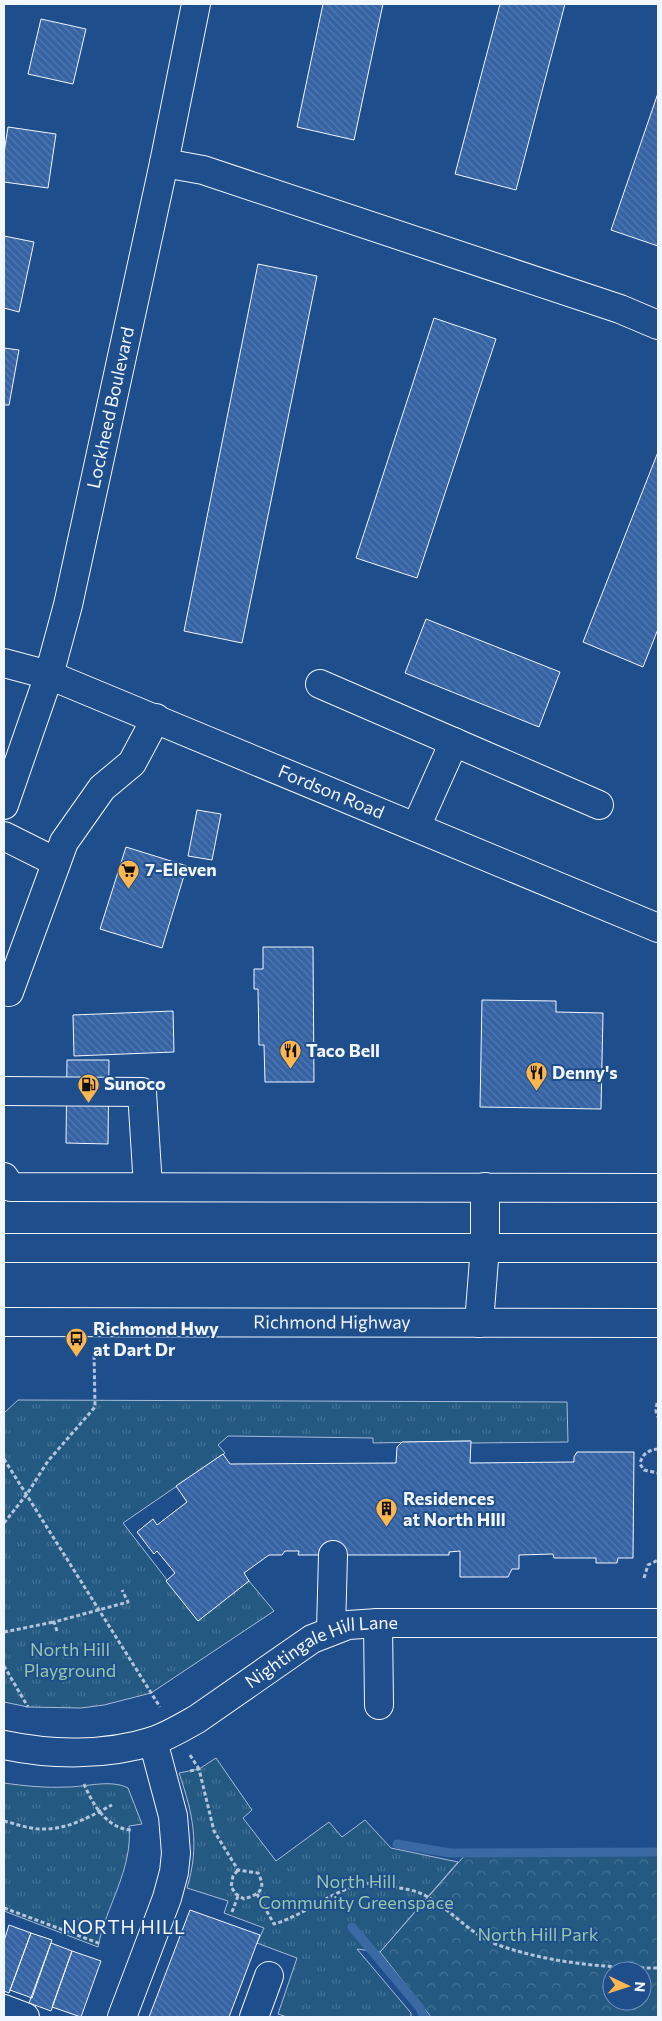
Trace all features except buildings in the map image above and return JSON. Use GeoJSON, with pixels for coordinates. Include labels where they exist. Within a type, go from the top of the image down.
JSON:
{"type":"FeatureCollection","features":[{"type":"Feature","properties":{"kind":"main road","name":"Lockheed Boulevard"},"geometry":{"type":"LineString","coordinates":[[4,805],[49,675],[68,605],[164,163],[196,4]]}},
{"type":"Feature","properties":{"kind":"main road"},"geometry":{"type":"LineString","coordinates":[[164,163],[203,170],[620,309],[658,325]]}},
{"type":"Feature","properties":{"kind":"main road","name":"Fordson Road"},"geometry":{"type":"LineString","coordinates":[[4,663],[49,675],[156,718],[658,928]]}},
{"type":"Feature","properties":{"kind":"main road"},"geometry":{"type":"LineString","coordinates":[[320,684],[599,805]]}},
{"type":"Feature","properties":{"kind":"main road"},"geometry":{"type":"LineString","coordinates":[[5,995],[64,842],[102,788],[132,763],[156,718]]}},
{"type":"Feature","properties":{"kind":"main road"},"geometry":{"type":"LineString","coordinates":[[416,827],[454,742]]}},
{"type":"Feature","properties":{"kind":"main road"},"geometry":{"type":"LineString","coordinates":[[4,836],[56,862]]}},
{"type":"Feature","properties":{"kind":"main road"},"geometry":{"type":"LineString","coordinates":[[4,1091],[142,1092],[148,1187]]}},
{"type":"Feature","properties":{"kind":"main road"},"geometry":{"type":"LineString","coordinates":[[4,1177],[11,1187],[658,1188]]}},
{"type":"Feature","properties":{"kind":"main road"},"geometry":{"type":"LineString","coordinates":[[479,1323],[485,1247],[485,1187]]}},
{"type":"Feature","properties":{"kind":"main road"},"geometry":{"type":"LineString","coordinates":[[4,1248],[658,1248]]}},
{"type":"Feature","properties":{"kind":"main road","name":"Richmond Highway"},"geometry":{"type":"LineString","coordinates":[[4,1322],[658,1323]]}},
{"type":"Feature","properties":{"kind":"main road"},"geometry":{"type":"LineString","coordinates":[[331,1630],[333,1555]]}},
{"type":"Feature","properties":{"kind":"main road"},"geometry":{"type":"LineString","coordinates":[[378,1622],[378,1705]]}},
{"type":"Feature","properties":{"kind":"main road","name":"Nightingale Hill Lane"},"geometry":{"type":"LineString","coordinates":[[4,1745],[27,1750],[115,1750],[164,1736],[197,1718],[312,1639],[331,1630],[348,1625],[378,1622],[658,1623]]}},
{"type":"Feature","properties":{"kind":"main road"},"geometry":{"type":"LineString","coordinates":[[122,2017],[167,1898],[174,1872],[176,1853],[173,1816],[163,1777],[164,1736]]}},
{"type":"Feature","properties":{"kind":"main road"},"geometry":{"type":"LineString","coordinates":[[254,2017],[270,1976]]}},
{"type":"Feature","properties":{"kind":"main road"},"geometry":{"type":"LineString","coordinates":[[4,2009],[25,2017]]}},
{"type":"Feature","properties":{"kind":"path"},"geometry":{"type":"LineString","coordinates":[[4,1522],[27,1494],[48,1461],[95,1407],[94,1351]]}},
{"type":"Feature","properties":{"kind":"path"},"geometry":{"type":"LineString","coordinates":[[656,1403],[658,1417]]}},
{"type":"Feature","properties":{"kind":"path"},"geometry":{"type":"LineString","coordinates":[[658,1449],[647,1452],[642,1456],[640,1464],[644,1470],[658,1473]]}},
{"type":"Feature","properties":{"kind":"path"},"geometry":{"type":"LineString","coordinates":[[4,1459],[98,1611],[164,1736],[199,1769],[214,1831],[238,1870],[258,1873],[262,1881],[260,1891],[257,1894],[244,1899],[238,1896],[231,1887],[233,1876],[238,1870]]}},
{"type":"Feature","properties":{"kind":"path"},"geometry":{"type":"LineString","coordinates":[[644,1578],[648,1564],[658,1560]]}},
{"type":"Feature","properties":{"kind":"path"},"geometry":{"type":"LineString","coordinates":[[4,1632],[54,1622],[128,1602],[122,1590]]}},
{"type":"Feature","properties":{"kind":"path"},"geometry":{"type":"LineString","coordinates":[[54,1622],[57,1631]]}},
{"type":"Feature","properties":{"kind":"path"},"geometry":{"type":"LineString","coordinates":[[4,1666],[28,1707]]}},
{"type":"Feature","properties":{"kind":"path"},"geometry":{"type":"LineString","coordinates":[[163,1777],[199,1769]]}},
{"type":"Feature","properties":{"kind":"path"},"geometry":{"type":"LineString","coordinates":[[84,1784],[99,1812],[122,1829],[132,1830]]}},
{"type":"Feature","properties":{"kind":"path"},"geometry":{"type":"LineString","coordinates":[[4,1821],[42,1829],[60,1827],[77,1822],[112,1806]]}},
{"type":"Feature","properties":{"kind":"path"},"geometry":{"type":"LineString","coordinates":[[257,1894],[274,1924],[285,1921],[343,1891],[364,1884],[414,1890],[426,1896],[481,1938],[500,1946],[534,1956],[578,1963],[630,1968],[658,1968]]}},
{"type":"Feature","properties":{"kind":"path"},"geometry":{"type":"LineString","coordinates":[[232,1912],[238,1896]]}},
{"type":"Feature","properties":{"kind":"path"},"geometry":{"type":"LineString","coordinates":[[4,1908],[101,1944]]}},
{"type":"Feature","properties":{"kind":"green space","name":"North Hill Playground"},"geometry":{"type":"Polygon","coordinates":[[[18,1400],[567,1402],[568,1442],[471,1443],[470,1441],[373,1443],[373,1438],[228,1436],[218,1445],[225,1453],[123,1523],[198,1620],[249,1581],[274,1611],[151,1693],[104,1705],[81,1708],[28,1707],[4,1702],[4,1413],[18,1400]]]}},
{"type":"Feature","properties":{"kind":"green space","name":"North Hill Community Greenspace"},"geometry":{"type":"Polygon","coordinates":[[[216,1758],[252,1810],[243,1818],[276,1861],[329,1822],[342,1837],[365,1820],[391,1848],[458,1862],[380,1952],[357,1949],[411,2013],[411,2017],[287,2017],[278,2014],[297,1958],[257,1943],[264,1928],[224,1913],[228,1901],[187,1888],[194,1844],[191,1816],[179,1773],[199,1769],[216,1758]]]}},
{"type":"Feature","properties":{"kind":"green space"},"geometry":{"type":"Polygon","coordinates":[[[4,1783],[51,1787],[114,1784],[128,1788],[142,1824],[129,1826],[127,1858],[98,1947],[4,1911],[4,1783]]]}},
{"type":"Feature","properties":{"kind":"green space","name":"North Hill Park"},"geometry":{"type":"Polygon","coordinates":[[[658,1850],[658,2017],[431,2017],[380,1952],[465,1855],[658,1850]]]}},
{"type":"Feature","properties":{"kind":"waterway"},"geometry":{"type":"LineString","coordinates":[[397,1844],[450,1853],[658,1852]]}},
{"type":"Feature","properties":{"kind":"waterway"},"geometry":{"type":"LineString","coordinates":[[352,1927],[420,2008],[424,2017]]}},
{"type":"Feature","properties":{"kind":"place","name":"7-Eleven"},"geometry":{"type":"Point","coordinates":[129,889]}},
{"type":"Feature","properties":{"kind":"place","name":"Taco Bell"},"geometry":{"type":"Point","coordinates":[290,1070]}},
{"type":"Feature","properties":{"kind":"place","name":"Denny's"},"geometry":{"type":"Point","coordinates":[536,1092]}},
{"type":"Feature","properties":{"kind":"place","name":"Sunoco"},"geometry":{"type":"Point","coordinates":[88,1103]}},
{"type":"Feature","properties":{"kind":"place","name":"Richmond Hwy at Dart Dr"},"geometry":{"type":"Point","coordinates":[77,1358]}},
{"type":"Feature","properties":{"kind":"place","name":"Residences at North HIll"},"geometry":{"type":"Point","coordinates":[387,1528]}},
{"type":"Feature","properties":{"kind":"district","name":"NORTH HILL"},"geometry":{"type":"Point","coordinates":[124,1927]}}]}
